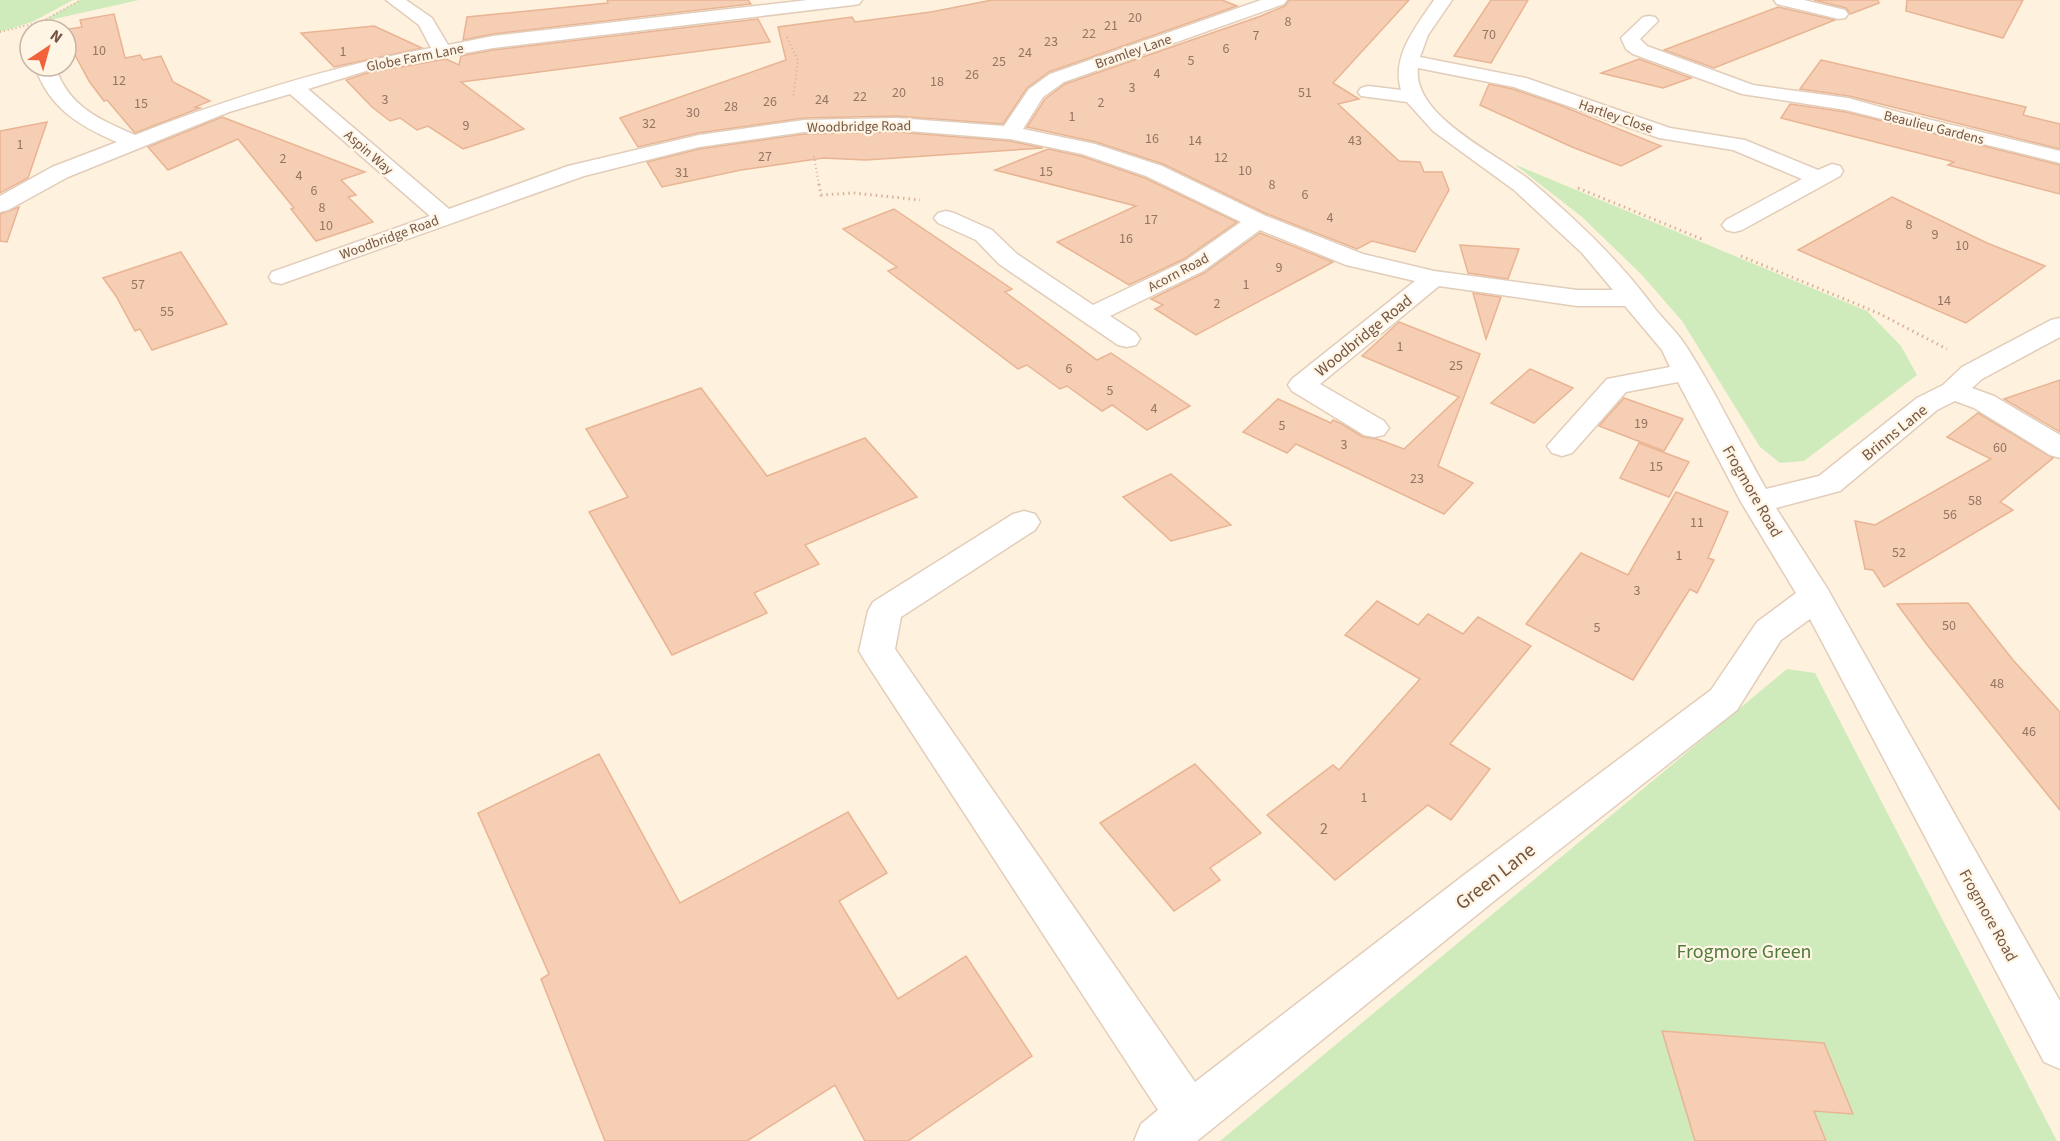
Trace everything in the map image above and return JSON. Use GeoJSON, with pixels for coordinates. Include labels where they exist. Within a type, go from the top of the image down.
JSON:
{"type":"FeatureCollection","features":[{"type":"Feature","properties":{"kind":"street"},"geometry":{"type":"LineString","coordinates":[[394,0],[426,22],[442,51]]}},
{"type":"Feature","properties":{"kind":"street"},"geometry":{"type":"LineString","coordinates":[[659,0],[664,21]]}},
{"type":"Feature","properties":{"kind":"street","name":"Globe Farm Lane"},"geometry":{"type":"LineString","coordinates":[[0,205],[60,172],[222,108],[363,66],[442,51],[664,21],[853,0]]}},
{"type":"Feature","properties":{"kind":"street","name":"Bramley Lane"},"geometry":{"type":"LineString","coordinates":[[1010,133],[1036,93],[1057,78],[1278,0]]}},
{"type":"Feature","properties":{"kind":"street"},"geometry":{"type":"LineString","coordinates":[[1368,92],[1413,97],[1407,77],[1409,61],[1419,35],[1443,0]]}},
{"type":"Feature","properties":{"kind":"street"},"geometry":{"type":"LineString","coordinates":[[1783,0],[1839,14]]}},
{"type":"Feature","properties":{"kind":"street","name":"Beaulieu Gardens"},"geometry":{"type":"LineString","coordinates":[[1648,21],[1630,38],[1640,50],[1749,90],[1848,104],[1896,118],[2060,157]]}},
{"type":"Feature","properties":{"kind":"street","name":"Hartley Close"},"geometry":{"type":"LineString","coordinates":[[1409,61],[1519,82],[1666,134],[1738,144],[1819,178]]}},
{"type":"Feature","properties":{"kind":"street"},"geometry":{"type":"LineString","coordinates":[[49,78],[54,91],[69,108],[99,127],[134,142]]}},
{"type":"Feature","properties":{"kind":"street","name":"Aspin Way"},"geometry":{"type":"LineString","coordinates":[[293,86],[445,217]]}},
{"type":"Feature","properties":{"kind":"street","name":"Frogmore Road"},"geometry":{"type":"LineString","coordinates":[[1413,97],[1440,127],[1531,193],[1591,248],[1674,348],[1757,502],[1815,597],[2060,1046]]}},
{"type":"Feature","properties":{"kind":"street","name":"Woodbridge Road"},"geometry":{"type":"LineString","coordinates":[[281,277],[576,171],[699,141],[804,126],[896,124],[1010,133],[1087,149],[1154,171],[1258,221],[1355,261],[1434,278],[1577,298],[1634,298]]}},
{"type":"Feature","properties":{"kind":"street"},"geometry":{"type":"LineString","coordinates":[[1734,225],[1839,167]]}},
{"type":"Feature","properties":{"kind":"street"},"geometry":{"type":"LineString","coordinates":[[946,218],[984,235],[1008,259],[1127,339]]}},
{"type":"Feature","properties":{"kind":"street","name":"Acorn Road"},"geometry":{"type":"LineString","coordinates":[[1092,315],[1194,266],[1258,221]]}},
{"type":"Feature","properties":{"kind":"street","name":"Woodbridge Road"},"geometry":{"type":"LineString","coordinates":[[1374,428],[1302,386],[1434,278]]}},
{"type":"Feature","properties":{"kind":"street","name":"Brinns Lane"},"geometry":{"type":"LineString","coordinates":[[1757,502],[1829,484],[1927,404],[1953,391],[1972,373],[2060,326]]}},
{"type":"Feature","properties":{"kind":"street"},"geometry":{"type":"LineString","coordinates":[[1562,446],[1617,385],[1687,372]]}},
{"type":"Feature","properties":{"kind":"street"},"geometry":{"type":"LineString","coordinates":[[1953,391],[1984,402],[2060,448]]}},
{"type":"Feature","properties":{"kind":"street"},"geometry":{"type":"LineString","coordinates":[[1024,522],[885,611],[877,651],[1189,1114]]}},
{"type":"Feature","properties":{"kind":"street","name":"Green Lane"},"geometry":{"type":"LineString","coordinates":[[1158,1141],[1189,1114],[1724,700],[1769,631],[1815,597]]}},
{"type":"Feature","properties":{"kind":"path"},"geometry":{"type":"LineString","coordinates":[[48,18],[81,0]]}},
{"type":"Feature","properties":{"kind":"path"},"geometry":{"type":"LineString","coordinates":[[0,32],[18,28]]}},
{"type":"Feature","properties":{"kind":"green space"},"geometry":{"type":"Polygon","coordinates":[[[0,0],[73,0],[39,18],[18,18],[18,26],[0,32],[0,0]]]}},
{"type":"Feature","properties":{"kind":"green space"},"geometry":{"type":"Polygon","coordinates":[[[80,0],[139,0],[59,18],[48,18],[80,0]]]}},
{"type":"Feature","properties":{"kind":"green space"},"geometry":{"type":"Polygon","coordinates":[[[1514,164],[1867,311],[1901,346],[1917,375],[1804,461],[1780,463],[1760,447],[1682,321],[1642,275],[1582,217],[1514,164]]]}},
{"type":"Feature","properties":{"kind":"green space","name":"Frogmore Green"},"geometry":{"type":"Polygon","coordinates":[[[1787,669],[1815,673],[2057,1141],[1220,1141],[1787,669]]]}},
{"type":"Feature","properties":{"kind":"building"},"geometry":{"type":"Polygon","coordinates":[[[607,0],[748,0],[751,4],[493,34],[463,40],[467,17],[608,3],[607,0]]]}},
{"type":"Feature","properties":{"kind":"building"},"geometry":{"type":"Polygon","coordinates":[[[992,0],[1222,0],[1237,6],[1049,72],[1027,88],[1003,124],[896,116],[804,118],[698,133],[638,147],[620,118],[786,60],[778,27],[852,17],[855,22],[931,12],[992,0]]]}},
{"type":"Feature","properties":{"kind":"building"},"geometry":{"type":"Polygon","coordinates":[[[1289,0],[1409,0],[1333,83],[1359,99],[1338,104],[1399,161],[1420,162],[1424,172],[1442,172],[1449,190],[1415,252],[1372,241],[1357,249],[1267,214],[1163,164],[1096,142],[1027,127],[1045,99],[1065,84],[1261,16],[1285,6],[1289,0]]]}},
{"type":"Feature","properties":{"kind":"building"},"geometry":{"type":"Polygon","coordinates":[[[1491,0],[1528,0],[1491,63],[1454,56],[1491,0]]]}},
{"type":"Feature","properties":{"kind":"building"},"geometry":{"type":"Polygon","coordinates":[[[1814,0],[1878,0],[1879,3],[1850,14],[1846,8],[1814,0]]]}},
{"type":"Feature","properties":{"kind":"building"},"geometry":{"type":"Polygon","coordinates":[[[1907,0],[2023,0],[2003,38],[1906,11],[1907,0]]]}},
{"type":"Feature","properties":{"kind":"building"},"geometry":{"type":"Polygon","coordinates":[[[1778,7],[1835,20],[1714,68],[1664,50],[1778,7]]]}},
{"type":"Feature","properties":{"kind":"building"},"geometry":{"type":"Polygon","coordinates":[[[114,14],[125,58],[140,55],[143,60],[161,56],[173,82],[210,101],[195,107],[200,108],[135,133],[107,100],[104,101],[89,81],[78,60],[78,28],[82,27],[80,20],[114,14]]]}},
{"type":"Feature","properties":{"kind":"building"},"geometry":{"type":"Polygon","coordinates":[[[758,19],[770,42],[461,82],[524,129],[463,149],[428,126],[417,130],[400,118],[390,121],[372,107],[346,80],[367,73],[446,59],[459,65],[461,56],[493,50],[758,19]]]}},
{"type":"Feature","properties":{"kind":"building"},"geometry":{"type":"Polygon","coordinates":[[[374,26],[422,48],[334,67],[301,33],[374,26]]]}},
{"type":"Feature","properties":{"kind":"building"},"geometry":{"type":"Polygon","coordinates":[[[1639,59],[1691,78],[1663,88],[1601,73],[1639,59]]]}},
{"type":"Feature","properties":{"kind":"building"},"geometry":{"type":"Polygon","coordinates":[[[1821,60],[2026,107],[2023,115],[2060,124],[2060,149],[1849,96],[1800,89],[1821,60]]]}},
{"type":"Feature","properties":{"kind":"building"},"geometry":{"type":"Polygon","coordinates":[[[1489,84],[1513,89],[1557,104],[1661,146],[1621,166],[1572,147],[1480,105],[1489,84]]]}},
{"type":"Feature","properties":{"kind":"building"},"geometry":{"type":"Polygon","coordinates":[[[1790,104],[1846,112],[2060,165],[2060,194],[1948,165],[1954,162],[1781,118],[1790,104]]]}},
{"type":"Feature","properties":{"kind":"building"},"geometry":{"type":"Polygon","coordinates":[[[222,117],[365,172],[341,180],[356,195],[348,197],[373,222],[316,241],[291,209],[294,208],[238,139],[168,170],[148,147],[222,117]]]}},
{"type":"Feature","properties":{"kind":"building"},"geometry":{"type":"Polygon","coordinates":[[[47,122],[28,178],[0,193],[0,131],[47,122]]]}},
{"type":"Feature","properties":{"kind":"building"},"geometry":{"type":"Polygon","coordinates":[[[896,132],[1010,141],[1043,148],[866,160],[823,158],[741,170],[662,187],[647,162],[699,149],[804,134],[896,132]]]}},
{"type":"Feature","properties":{"kind":"building"},"geometry":{"type":"Polygon","coordinates":[[[1048,149],[1081,156],[1145,178],[1237,222],[1184,259],[1129,285],[1057,242],[1136,206],[995,170],[1048,149]]]}},
{"type":"Feature","properties":{"kind":"building"},"geometry":{"type":"Polygon","coordinates":[[[1892,197],[1987,243],[2045,266],[1966,323],[1798,250],[1892,197]]]}},
{"type":"Feature","properties":{"kind":"building"},"geometry":{"type":"Polygon","coordinates":[[[19,207],[7,242],[0,241],[0,214],[19,207]]]}},
{"type":"Feature","properties":{"kind":"building"},"geometry":{"type":"Polygon","coordinates":[[[894,209],[1012,289],[1005,292],[1097,360],[1111,353],[1190,406],[1147,430],[1112,405],[1102,411],[1067,386],[1060,389],[1027,365],[1018,369],[888,271],[897,267],[843,229],[894,209]]]}},
{"type":"Feature","properties":{"kind":"building"},"geometry":{"type":"Polygon","coordinates":[[[1260,233],[1333,262],[1196,335],[1155,309],[1163,305],[1151,299],[1204,273],[1260,233]]]}},
{"type":"Feature","properties":{"kind":"building"},"geometry":{"type":"Polygon","coordinates":[[[1460,245],[1519,249],[1508,279],[1468,273],[1460,245]]]}},
{"type":"Feature","properties":{"kind":"building"},"geometry":{"type":"Polygon","coordinates":[[[181,252],[227,324],[152,350],[140,329],[135,331],[116,296],[103,278],[181,252]]]}},
{"type":"Feature","properties":{"kind":"building"},"geometry":{"type":"Polygon","coordinates":[[[1473,293],[1501,297],[1486,339],[1473,293]]]}},
{"type":"Feature","properties":{"kind":"building"},"geometry":{"type":"Polygon","coordinates":[[[1399,322],[1480,354],[1438,466],[1473,483],[1444,514],[1296,444],[1287,453],[1243,432],[1278,399],[1331,423],[1333,420],[1342,424],[1363,437],[1377,439],[1404,449],[1459,397],[1362,356],[1399,322]]]}},
{"type":"Feature","properties":{"kind":"building"},"geometry":{"type":"Polygon","coordinates":[[[1530,369],[1573,388],[1534,423],[1491,403],[1530,369]]]}},
{"type":"Feature","properties":{"kind":"building"},"geometry":{"type":"Polygon","coordinates":[[[2060,380],[2060,432],[2004,399],[2060,380]]]}},
{"type":"Feature","properties":{"kind":"building"},"geometry":{"type":"Polygon","coordinates":[[[701,388],[767,476],[865,438],[917,497],[805,545],[819,564],[754,593],[767,613],[672,655],[589,512],[628,497],[586,429],[701,388]]]}},
{"type":"Feature","properties":{"kind":"building"},"geometry":{"type":"Polygon","coordinates":[[[1624,398],[1683,419],[1664,451],[1599,426],[1624,398]]]}},
{"type":"Feature","properties":{"kind":"building"},"geometry":{"type":"Polygon","coordinates":[[[1978,413],[2053,458],[2000,502],[2013,510],[1884,587],[1873,570],[1865,569],[1855,521],[1875,525],[1991,459],[1947,437],[1978,413]]]}},
{"type":"Feature","properties":{"kind":"building"},"geometry":{"type":"Polygon","coordinates":[[[1639,443],[1689,462],[1669,497],[1620,478],[1639,443]]]}},
{"type":"Feature","properties":{"kind":"building"},"geometry":{"type":"Polygon","coordinates":[[[1171,474],[1231,525],[1171,541],[1123,497],[1171,474]]]}},
{"type":"Feature","properties":{"kind":"building"},"geometry":{"type":"Polygon","coordinates":[[[1676,492],[1728,512],[1708,558],[1714,560],[1697,593],[1690,589],[1633,680],[1526,624],[1581,553],[1628,575],[1676,492]]]}},
{"type":"Feature","properties":{"kind":"building"},"geometry":{"type":"Polygon","coordinates":[[[1377,601],[1418,625],[1428,614],[1463,634],[1478,617],[1531,646],[1450,744],[1490,769],[1451,820],[1428,805],[1335,880],[1267,815],[1333,765],[1339,770],[1420,679],[1345,635],[1377,601]]]}},
{"type":"Feature","properties":{"kind":"building"},"geometry":{"type":"Polygon","coordinates":[[[1968,603],[2013,660],[2060,712],[2060,810],[1897,604],[1968,603]]]}},
{"type":"Feature","properties":{"kind":"building"},"geometry":{"type":"Polygon","coordinates":[[[599,754],[680,903],[848,812],[887,873],[839,901],[898,999],[966,956],[1032,1056],[908,1141],[865,1141],[835,1085],[747,1141],[605,1141],[541,979],[549,974],[478,813],[599,754]]]}},
{"type":"Feature","properties":{"kind":"building"},"geometry":{"type":"Polygon","coordinates":[[[1195,764],[1261,833],[1210,868],[1220,880],[1174,911],[1100,823],[1195,764]]]}},
{"type":"Feature","properties":{"kind":"building"},"geometry":{"type":"Polygon","coordinates":[[[1662,1031],[1824,1043],[1853,1114],[1814,1111],[1826,1141],[1695,1141],[1662,1031]]]}}]}
